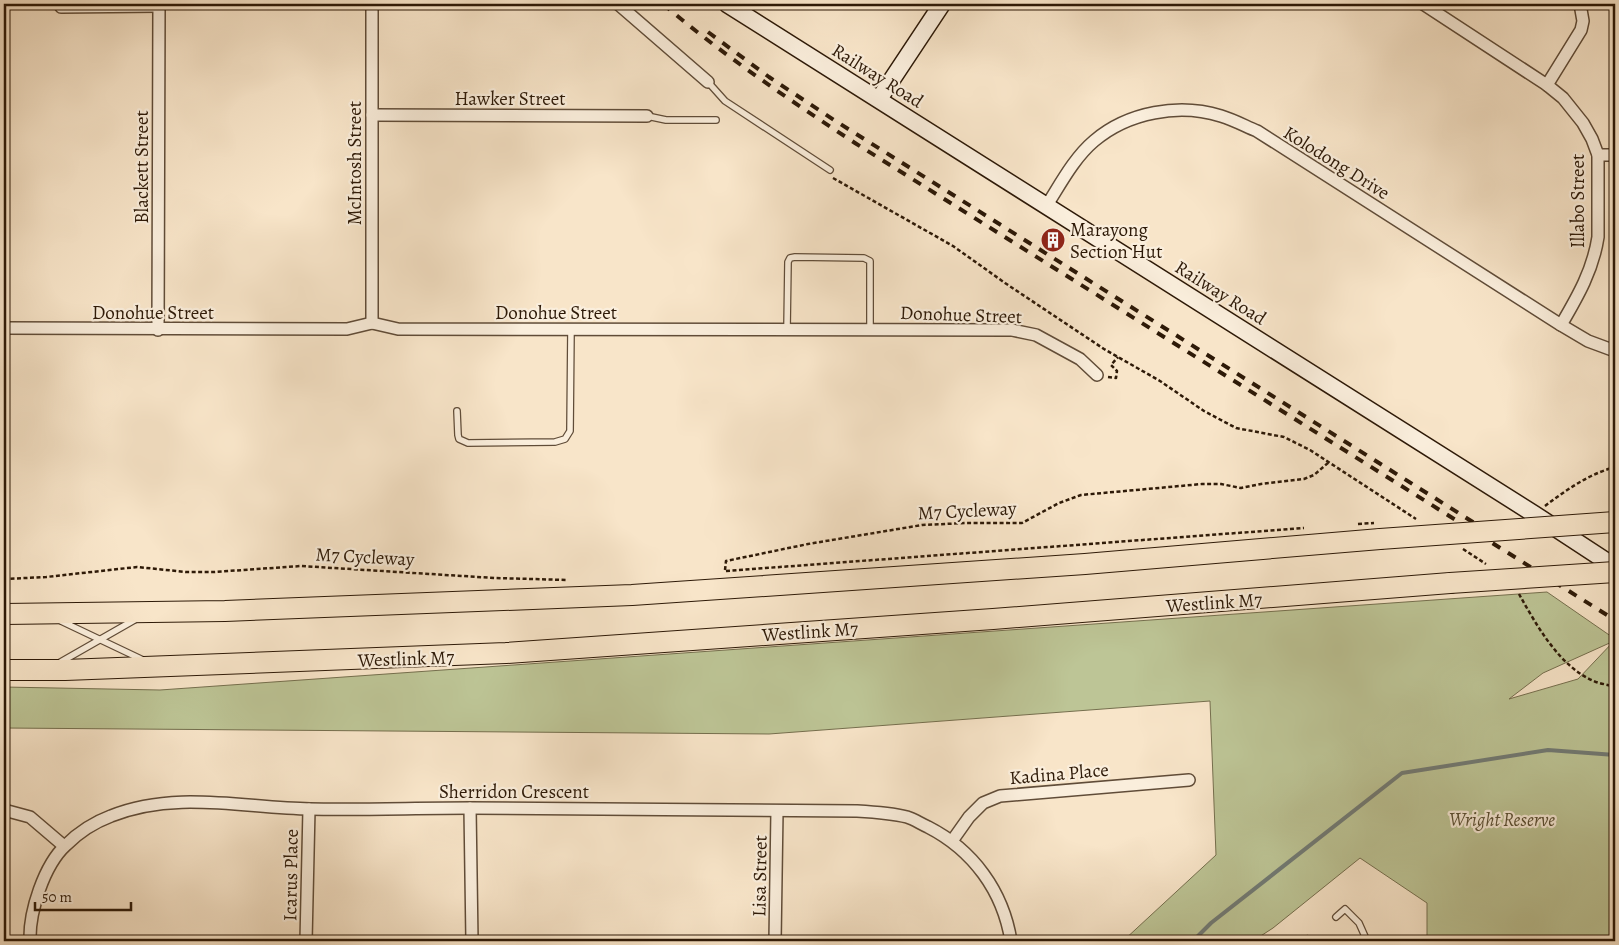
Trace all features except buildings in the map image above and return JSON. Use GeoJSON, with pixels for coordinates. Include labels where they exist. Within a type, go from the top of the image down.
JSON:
{"type":"FeatureCollection","features":[{"type":"Feature","properties":{"kind":"highway"},"geometry":{"type":"LineString","coordinates":[[4,614],[225,611],[632,596],[1056,566],[1615,522]]}},
{"type":"Feature","properties":{"kind":"highway","name":"Westlink M7"},"geometry":{"type":"LineString","coordinates":[[4,670],[310,662],[516,653],[1615,572]]}},
{"type":"Feature","properties":{"kind":"street","name":"McIntosh Street"},"geometry":{"type":"LineString","coordinates":[[372,4],[372,323]]}},
{"type":"Feature","properties":{"kind":"street"},"geometry":{"type":"LineString","coordinates":[[618,4],[708,82]]}},
{"type":"Feature","properties":{"kind":"street","name":"Railway Road"},"geometry":{"type":"LineString","coordinates":[[729,4],[1615,567]]}},
{"type":"Feature","properties":{"kind":"street"},"geometry":{"type":"LineString","coordinates":[[879,99],[942,4]]}},
{"type":"Feature","properties":{"kind":"street","name":"Illabo Street"},"geometry":{"type":"LineString","coordinates":[[1423,4],[1547,85],[1563,98],[1583,123],[1592,139],[1598,155],[1598,237],[1594,258],[1586,282],[1562,325]]}},
{"type":"Feature","properties":{"kind":"street"},"geometry":{"type":"LineString","coordinates":[[1547,85],[1578,39],[1583,21],[1580,4]]}},
{"type":"Feature","properties":{"kind":"street"},"geometry":{"type":"LineString","coordinates":[[61,6],[159,5]]}},
{"type":"Feature","properties":{"kind":"street","name":"Blackett Street"},"geometry":{"type":"LineString","coordinates":[[158,330],[159,5]]}},
{"type":"Feature","properties":{"kind":"street","name":"Kolodong Drive"},"geometry":{"type":"LineString","coordinates":[[1046,205],[1083,152],[1094,141],[1126,121],[1145,114],[1168,111],[1206,113],[1220,116],[1257,132],[1588,341],[1615,351]]}},
{"type":"Feature","properties":{"kind":"street","name":"Hawker Street"},"geometry":{"type":"LineString","coordinates":[[372,115],[647,116]]}},
{"type":"Feature","properties":{"kind":"street"},"geometry":{"type":"LineString","coordinates":[[1598,155],[1615,155]]}},
{"type":"Feature","properties":{"kind":"street","name":"Donohue Street"},"geometry":{"type":"LineString","coordinates":[[4,328],[158,330],[347,329],[372,323],[398,329],[1012,330],[1036,335],[1080,359],[1097,376]]}},
{"type":"Feature","properties":{"kind":"street","name":"Kadina Place"},"geometry":{"type":"LineString","coordinates":[[952,841],[969,817],[983,803],[1000,796],[1189,780]]}},
{"type":"Feature","properties":{"kind":"street","name":"Sherridon Crescent"},"geometry":{"type":"LineString","coordinates":[[30,941],[32,916],[37,893],[49,868],[64,846],[89,827],[133,808],[161,803],[197,802],[309,809],[470,808],[857,811],[887,813],[908,817],[952,841],[978,867],[993,888],[1002,906],[1011,941]]}},
{"type":"Feature","properties":{"kind":"street"},"geometry":{"type":"LineString","coordinates":[[470,808],[472,941]]}},
{"type":"Feature","properties":{"kind":"street","name":"Icarus Place"},"geometry":{"type":"LineString","coordinates":[[306,941],[309,809]]}},
{"type":"Feature","properties":{"kind":"street"},"geometry":{"type":"LineString","coordinates":[[4,810],[30,817],[64,846]]}},
{"type":"Feature","properties":{"kind":"street","name":"Lisa Street"},"geometry":{"type":"LineString","coordinates":[[775,941],[777,811]]}},
{"type":"Feature","properties":{"kind":"lane"},"geometry":{"type":"LineString","coordinates":[[708,82],[725,101],[830,170]]}},
{"type":"Feature","properties":{"kind":"lane"},"geometry":{"type":"LineString","coordinates":[[647,116],[666,120],[716,120]]}},
{"type":"Feature","properties":{"kind":"lane"},"geometry":{"type":"LineString","coordinates":[[787,329],[788,262],[790,258],[805,257],[864,258],[870,261],[870,330]]}},
{"type":"Feature","properties":{"kind":"lane"},"geometry":{"type":"LineString","coordinates":[[457,411],[459,439],[468,443],[555,442],[565,439],[570,431],[571,329]]}},
{"type":"Feature","properties":{"kind":"lane"},"geometry":{"type":"LineString","coordinates":[[46,670],[148,612]]}},
{"type":"Feature","properties":{"kind":"lane"},"geometry":{"type":"LineString","coordinates":[[46,613],[156,666]]}},
{"type":"Feature","properties":{"kind":"lane"},"geometry":{"type":"LineString","coordinates":[[1336,916],[1345,909],[1359,923],[1367,941]]}},
{"type":"Feature","properties":{"kind":"path"},"geometry":{"type":"LineString","coordinates":[[816,162],[826,176],[838,179],[953,246],[1005,283],[1118,357],[1112,364],[1117,371],[1116,378],[1097,376]]}},
{"type":"Feature","properties":{"kind":"path","name":"M7 Cycleway"},"geometry":{"type":"LineString","coordinates":[[1118,357],[1160,381],[1204,411],[1236,428],[1284,437],[1329,462],[1314,475],[1304,479],[1241,488],[1221,484],[1202,484],[1081,495],[1059,503],[1022,523],[946,524],[907,527],[729,560],[725,563],[725,571],[1302,528]]}},
{"type":"Feature","properties":{"kind":"path"},"geometry":{"type":"LineString","coordinates":[[1534,514],[1574,486],[1615,467]]}},
{"type":"Feature","properties":{"kind":"path","name":"M7 Cycleway"},"geometry":{"type":"LineString","coordinates":[[4,579],[137,568],[214,572],[301,566],[495,578],[575,580]]}},
{"type":"Feature","properties":{"kind":"green space","name":"Wright Reserve"},"geometry":{"type":"Polygon","coordinates":[[[1547,592],[1615,639],[1615,941],[1427,941],[1427,903],[1360,858],[1273,928],[1253,941],[1123,941],[1216,855],[1210,701],[769,734],[4,728],[4,687],[160,690],[1547,592]],[[1614,641],[1543,673],[1509,699],[1578,679],[1614,641]]]}},
{"type":"Feature","properties":{"kind":"waterway"},"geometry":{"type":"LineString","coordinates":[[1193,941],[1211,923],[1402,773],[1548,750],[1615,755]]}},
{"type":"Feature","properties":{"kind":"railway"},"geometry":{"type":"LineString","coordinates":[[663,4],[756,76],[855,143],[1615,620]]}},
{"type":"Feature","properties":{"kind":"railway"},"geometry":{"type":"LineString","coordinates":[[708,32],[769,77],[834,120],[1476,524]]}},
{"type":"Feature","properties":{"kind":"place","name":"Marayong Section Hut"},"geometry":{"type":"Point","coordinates":[1053,240]}}]}
